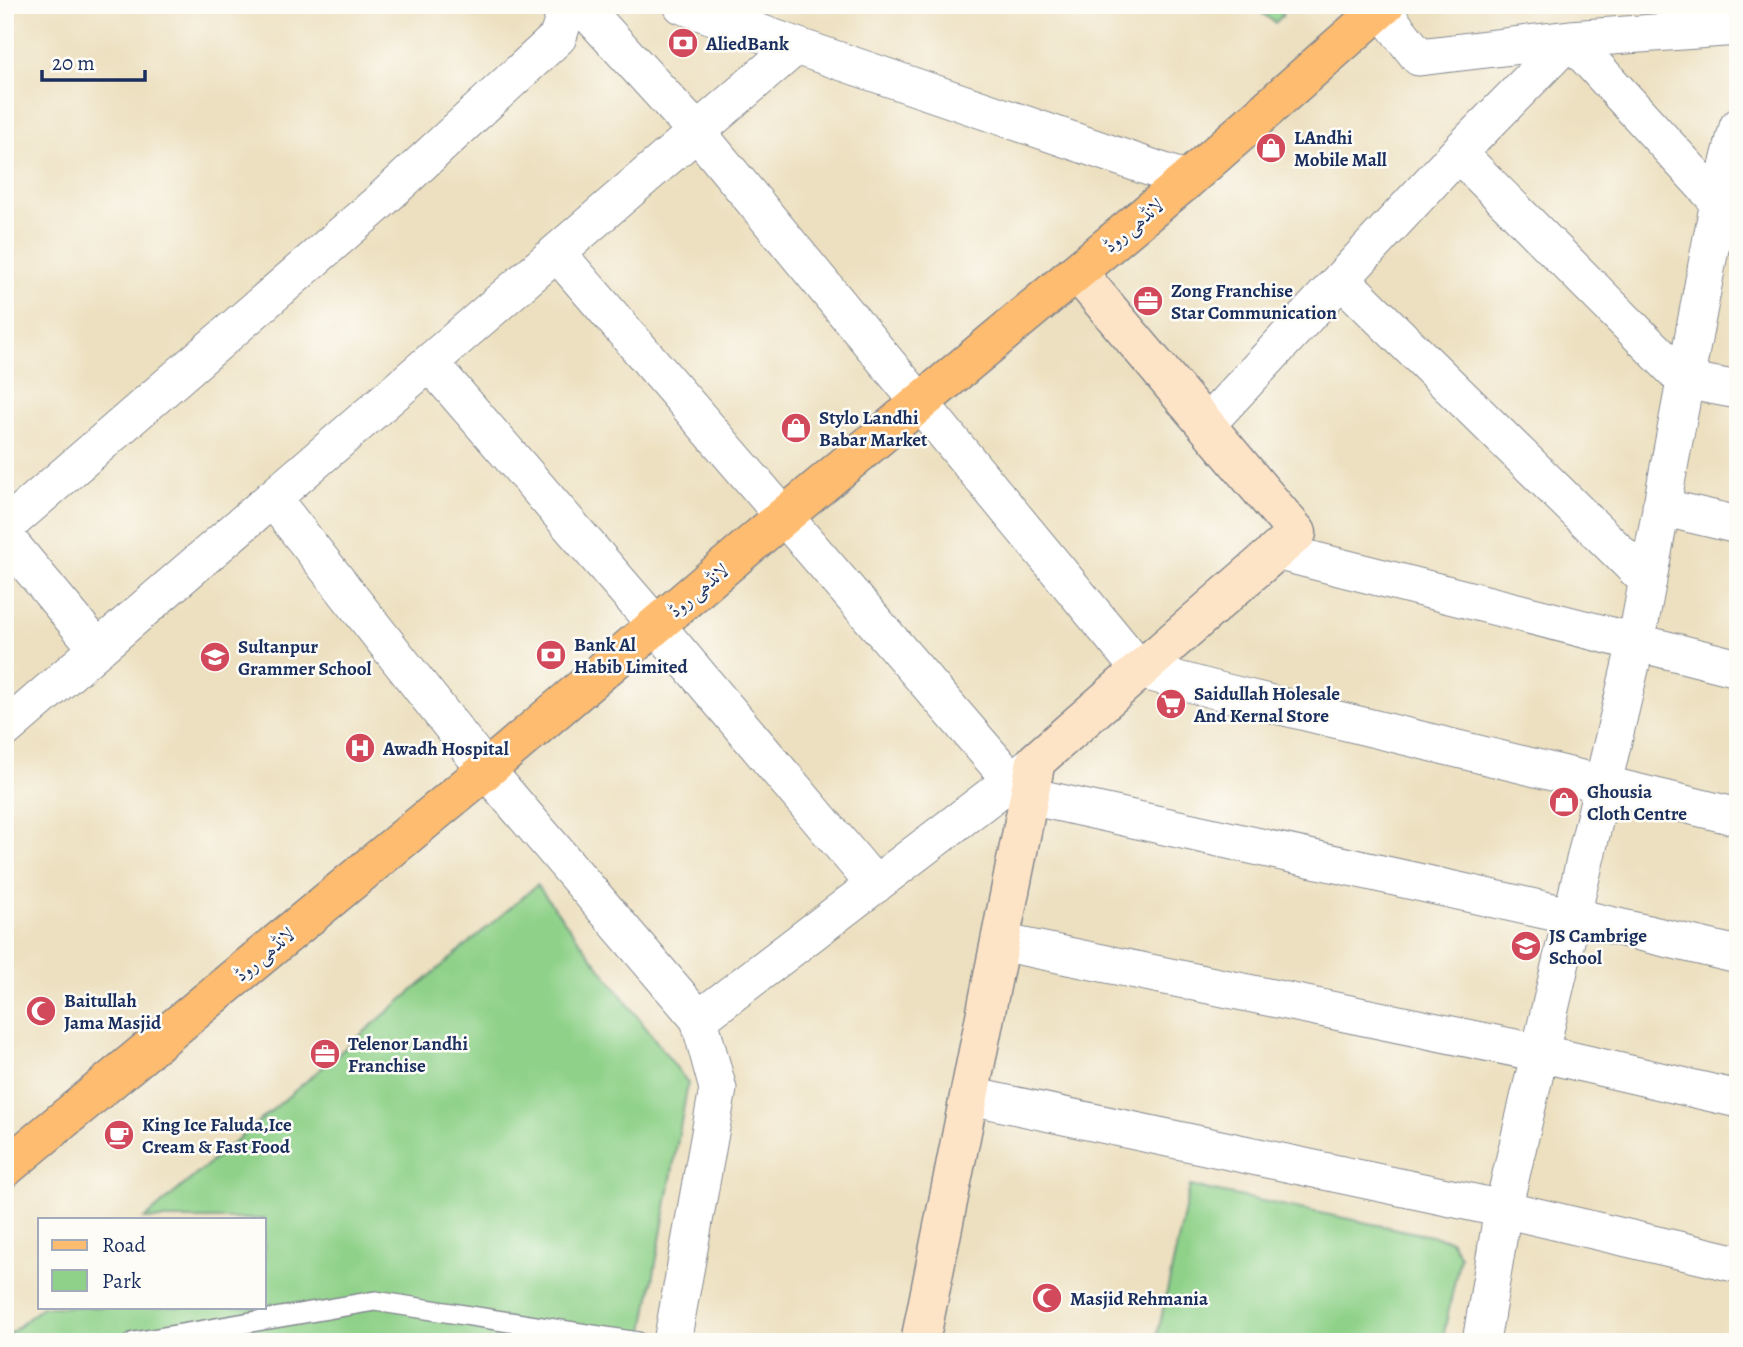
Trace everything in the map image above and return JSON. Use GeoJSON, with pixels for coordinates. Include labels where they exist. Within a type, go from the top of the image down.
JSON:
{"type":"FeatureCollection","features":[{"type":"Feature","properties":{"kind":"main road","name":"لانڈھی روڈ"},"geometry":{"type":"LineString","coordinates":[[5,1168],[486,770],[783,517],[1187,180],[1383,7]]}},
{"type":"Feature","properties":{"kind":"street"},"geometry":{"type":"LineString","coordinates":[[5,527],[375,206],[558,37],[568,5]]}},
{"type":"Feature","properties":{"kind":"street"},"geometry":{"type":"LineString","coordinates":[[581,5],[697,132],[1140,670],[1738,817]]}},
{"type":"Feature","properties":{"kind":"street"},"geometry":{"type":"LineString","coordinates":[[682,5],[1187,180]]}},
{"type":"Feature","properties":{"kind":"street"},"geometry":{"type":"LineString","coordinates":[[1383,7],[1419,57],[1570,39],[1738,27]]}},
{"type":"Feature","properties":{"kind":"street"},"geometry":{"type":"LineString","coordinates":[[1206,425],[1458,153],[1570,39]]}},
{"type":"Feature","properties":{"kind":"street"},"geometry":{"type":"LineString","coordinates":[[1570,39],[1719,202]]}},
{"type":"Feature","properties":{"kind":"street"},"geometry":{"type":"LineString","coordinates":[[5,729],[796,46]]}},
{"type":"Feature","properties":{"kind":"street"},"geometry":{"type":"LineString","coordinates":[[1480,1342],[1503,1209],[1636,643],[1684,380],[1724,246],[1719,202],[1738,127]]}},
{"type":"Feature","properties":{"kind":"street"},"geometry":{"type":"LineString","coordinates":[[1458,153],[1684,380],[1738,390]]}},
{"type":"Feature","properties":{"kind":"street"},"geometry":{"type":"LineString","coordinates":[[557,253],[783,517],[1026,779],[1738,955]]}},
{"type":"Feature","properties":{"kind":"street"},"geometry":{"type":"LineString","coordinates":[[699,1019],[874,885],[1026,779],[1140,670],[1297,533],[1077,272]]}},
{"type":"Feature","properties":{"kind":"street"},"geometry":{"type":"LineString","coordinates":[[1341,279],[1648,581]]}},
{"type":"Feature","properties":{"kind":"street"},"geometry":{"type":"LineString","coordinates":[[430,363],[656,625],[874,885]]}},
{"type":"Feature","properties":{"kind":"street"},"geometry":{"type":"LineString","coordinates":[[272,498],[486,770],[699,1019],[718,1089],[672,1342]]}},
{"type":"Feature","properties":{"kind":"street"},"geometry":{"type":"LineString","coordinates":[[1661,507],[1738,525]]}},
{"type":"Feature","properties":{"kind":"street"},"geometry":{"type":"LineString","coordinates":[[5,537],[98,649]]}},
{"type":"Feature","properties":{"kind":"street"},"geometry":{"type":"LineString","coordinates":[[1276,551],[1738,668]]}},
{"type":"Feature","properties":{"kind":"street"},"geometry":{"type":"LineString","coordinates":[[920,1342],[1000,942],[1026,779]]}},
{"type":"Feature","properties":{"kind":"street"},"geometry":{"type":"LineString","coordinates":[[1000,942],[1539,1053],[1738,1100]]}},
{"type":"Feature","properties":{"kind":"street"},"geometry":{"type":"LineString","coordinates":[[970,1096],[1503,1209],[1738,1264]]}},
{"type":"Feature","properties":{"kind":"lane"},"geometry":{"type":"LineString","coordinates":[[134,1342],[375,1301],[638,1342]]}},
{"type":"Feature","properties":{"kind":"green space"},"geometry":{"type":"Polygon","coordinates":[[[1252,5],[1279,5],[1283,15],[1275,23],[1252,5]]]}},
{"type":"Feature","properties":{"kind":"green space"},"geometry":{"type":"Polygon","coordinates":[[[537,885],[688,1083],[642,1342],[5,1342],[5,1338],[41,1308],[266,1308],[266,1218],[145,1218],[537,885]]]}},
{"type":"Feature","properties":{"kind":"green space"},"geometry":{"type":"Polygon","coordinates":[[[1190,1186],[1450,1240],[1460,1256],[1442,1342],[1156,1342],[1190,1186]]]}},
{"type":"Feature","properties":{"kind":"place","name":"AliedBank"},"geometry":{"type":"Point","coordinates":[683,43]}},
{"type":"Feature","properties":{"kind":"place","name":"LAndhi Mobile Mall"},"geometry":{"type":"Point","coordinates":[1271,148]}},
{"type":"Feature","properties":{"kind":"place","name":"Zong Franchise Star Communication"},"geometry":{"type":"Point","coordinates":[1148,301]}},
{"type":"Feature","properties":{"kind":"place","name":"Stylo Landhi Babar Market"},"geometry":{"type":"Point","coordinates":[796,428]}},
{"type":"Feature","properties":{"kind":"place","name":"Bank Al Habib Limited"},"geometry":{"type":"Point","coordinates":[551,655]}},
{"type":"Feature","properties":{"kind":"place","name":"Sultanpur Grammer School"},"geometry":{"type":"Point","coordinates":[215,657]}},
{"type":"Feature","properties":{"kind":"place","name":"Saidullah Holesale And Kernal Store"},"geometry":{"type":"Point","coordinates":[1171,704]}},
{"type":"Feature","properties":{"kind":"place","name":"Awadh Hospital"},"geometry":{"type":"Point","coordinates":[360,748]}},
{"type":"Feature","properties":{"kind":"place","name":"Ghousia Cloth Centre"},"geometry":{"type":"Point","coordinates":[1564,802]}},
{"type":"Feature","properties":{"kind":"place","name":"JS Cambrige School"},"geometry":{"type":"Point","coordinates":[1526,946]}},
{"type":"Feature","properties":{"kind":"place","name":"Baitullah Jama Masjid"},"geometry":{"type":"Point","coordinates":[41,1011]}},
{"type":"Feature","properties":{"kind":"place","name":"Telenor Landhi Franchise"},"geometry":{"type":"Point","coordinates":[325,1054]}},
{"type":"Feature","properties":{"kind":"place","name":"King Ice Faluda,Ice Cream & Fast Food"},"geometry":{"type":"Point","coordinates":[119,1135]}},
{"type":"Feature","properties":{"kind":"place","name":"Masjid Rehmania"},"geometry":{"type":"Point","coordinates":[1047,1298]}}]}
